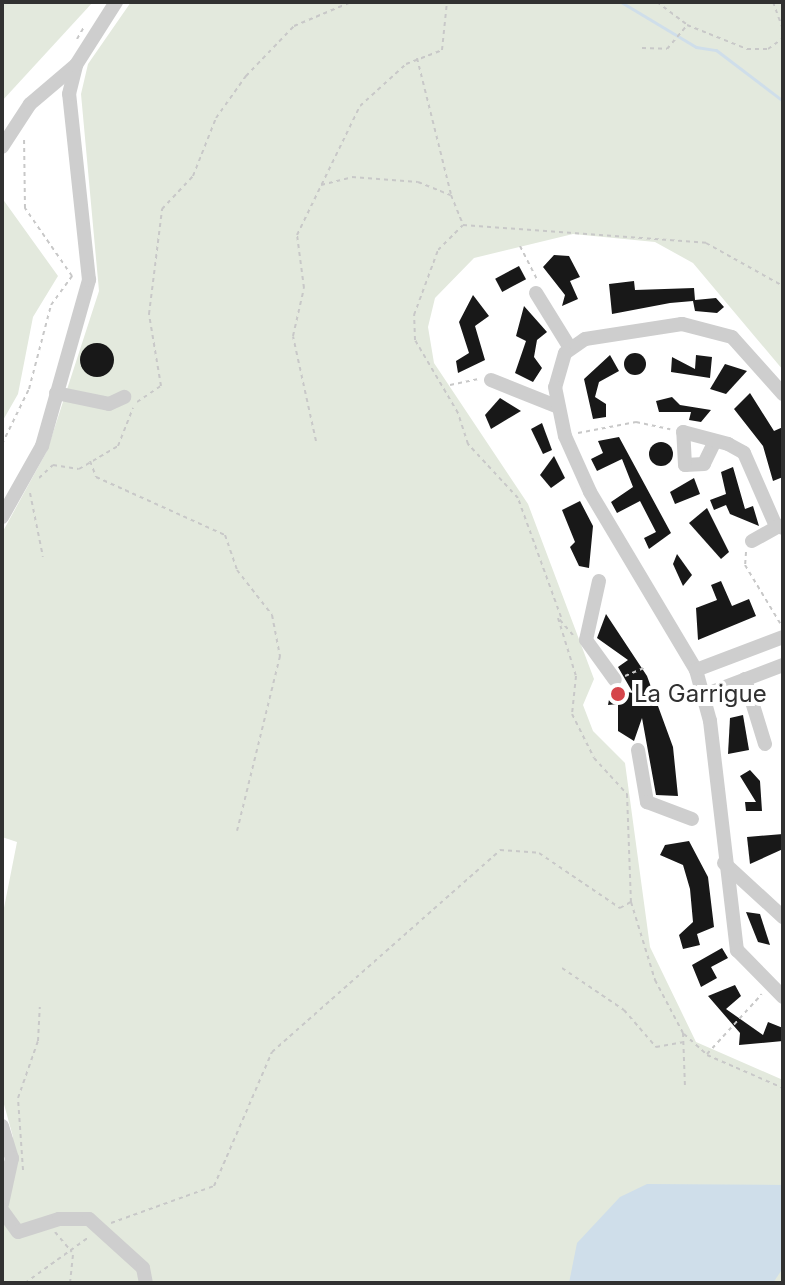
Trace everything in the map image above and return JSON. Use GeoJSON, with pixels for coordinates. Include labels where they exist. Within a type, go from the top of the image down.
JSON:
{"type":"FeatureCollection","features":[{"type":"Feature","properties":{"kind":"street"},"geometry":{"type":"LineString","coordinates":[[2,147],[30,104],[76,65],[116,2]]}},
{"type":"Feature","properties":{"kind":"street"},"geometry":{"type":"LineString","coordinates":[[2,517],[42,446],[91,257],[69,94],[76,65]]}},
{"type":"Feature","properties":{"kind":"street"},"geometry":{"type":"LineString","coordinates":[[536,293],[570,348]]}},
{"type":"Feature","properties":{"kind":"street"},"geometry":{"type":"LineString","coordinates":[[783,394],[719,330],[646,326],[570,348],[556,367],[558,407],[565,436],[631,569],[696,670],[704,695],[737,950],[768,987],[783,997]]}},
{"type":"Feature","properties":{"kind":"street"},"geometry":{"type":"LineString","coordinates":[[491,380],[558,407]]}},
{"type":"Feature","properties":{"kind":"street"},"geometry":{"type":"LineString","coordinates":[[56,393],[109,404],[128,401]]}},
{"type":"Feature","properties":{"kind":"street"},"geometry":{"type":"LineString","coordinates":[[715,441],[704,464],[693,467],[685,465],[683,432],[715,441],[744,453],[781,527],[752,541]]}},
{"type":"Feature","properties":{"kind":"street"},"geometry":{"type":"LineString","coordinates":[[599,581],[586,640],[615,680]]}},
{"type":"Feature","properties":{"kind":"street"},"geometry":{"type":"LineString","coordinates":[[696,670],[783,637]]}},
{"type":"Feature","properties":{"kind":"street"},"geometry":{"type":"LineString","coordinates":[[704,695],[783,665]]}},
{"type":"Feature","properties":{"kind":"street"},"geometry":{"type":"LineString","coordinates":[[745,679],[765,744]]}},
{"type":"Feature","properties":{"kind":"street"},"geometry":{"type":"LineString","coordinates":[[638,750],[647,802],[692,819]]}},
{"type":"Feature","properties":{"kind":"street"},"geometry":{"type":"LineString","coordinates":[[724,863],[783,917]]}},
{"type":"Feature","properties":{"kind":"street"},"geometry":{"type":"LineString","coordinates":[[2,1126],[12,1158],[2,1207],[18,1232],[76,1216],[101,1226],[143,1268],[146,1283]]}},
{"type":"Feature","properties":{"kind":"path"},"geometry":{"type":"LineString","coordinates":[[43,557],[30,491],[53,465],[79,469],[118,446],[128,401],[161,386],[149,314],[162,209],[193,176],[216,118],[246,76],[294,26],[351,2]]}},
{"type":"Feature","properties":{"kind":"path"},"geometry":{"type":"LineString","coordinates":[[316,441],[293,336],[304,288],[295,241],[317,185],[360,106],[417,58],[442,50],[447,2]]}},
{"type":"Feature","properties":{"kind":"path"},"geometry":{"type":"LineString","coordinates":[[657,2],[687,25],[758,50],[783,38]]}},
{"type":"Feature","properties":{"kind":"path"},"geometry":{"type":"LineString","coordinates":[[773,2],[783,30]]}},
{"type":"Feature","properties":{"kind":"path"},"geometry":{"type":"LineString","coordinates":[[75,43],[89,22]]}},
{"type":"Feature","properties":{"kind":"path"},"geometry":{"type":"LineString","coordinates":[[642,48],[672,45],[687,25]]}},
{"type":"Feature","properties":{"kind":"path"},"geometry":{"type":"LineString","coordinates":[[417,58],[451,195],[463,225]]}},
{"type":"Feature","properties":{"kind":"path"},"geometry":{"type":"LineString","coordinates":[[2,444],[29,389],[51,305],[72,276],[25,208],[24,132]]}},
{"type":"Feature","properties":{"kind":"path"},"geometry":{"type":"LineString","coordinates":[[317,185],[395,179],[451,195]]}},
{"type":"Feature","properties":{"kind":"path"},"geometry":{"type":"LineString","coordinates":[[783,286],[706,243],[463,225],[438,250],[414,315],[415,340],[458,413],[468,444],[518,498],[561,617],[576,676],[572,714],[594,758],[627,794],[631,902],[655,980],[683,1033],[707,1055],[783,1088]]}},
{"type":"Feature","properties":{"kind":"path"},"geometry":{"type":"LineString","coordinates":[[520,246],[536,293]]}},
{"type":"Feature","properties":{"kind":"path"},"geometry":{"type":"LineString","coordinates":[[450,385],[491,380]]}},
{"type":"Feature","properties":{"kind":"path"},"geometry":{"type":"LineString","coordinates":[[565,436],[636,422],[683,432]]}},
{"type":"Feature","properties":{"kind":"path"},"geometry":{"type":"LineString","coordinates":[[90,461],[96,477],[225,535],[237,570],[272,615],[280,656],[237,831]]}},
{"type":"Feature","properties":{"kind":"path"},"geometry":{"type":"LineString","coordinates":[[752,541],[745,565],[783,628]]}},
{"type":"Feature","properties":{"kind":"path"},"geometry":{"type":"LineString","coordinates":[[561,617],[578,643],[586,640]]}},
{"type":"Feature","properties":{"kind":"path"},"geometry":{"type":"LineString","coordinates":[[615,680],[646,667]]}},
{"type":"Feature","properties":{"kind":"path"},"geometry":{"type":"LineString","coordinates":[[672,695],[678,692]]}},
{"type":"Feature","properties":{"kind":"path"},"geometry":{"type":"LineString","coordinates":[[25,1283],[73,1252],[101,1226],[214,1186],[272,1052],[500,850],[539,853],[620,908],[631,902]]}},
{"type":"Feature","properties":{"kind":"path"},"geometry":{"type":"LineString","coordinates":[[562,968],[624,1010],[659,1051]]}},
{"type":"Feature","properties":{"kind":"path"},"geometry":{"type":"LineString","coordinates":[[707,1055],[768,987]]}},
{"type":"Feature","properties":{"kind":"path"},"geometry":{"type":"LineString","coordinates":[[16,1182],[28,1159],[18,1098],[38,1041],[40,1007]]}},
{"type":"Feature","properties":{"kind":"path"},"geometry":{"type":"LineString","coordinates":[[683,1033],[685,1088]]}},
{"type":"Feature","properties":{"kind":"path"},"geometry":{"type":"LineString","coordinates":[[656,1047],[684,1042]]}},
{"type":"Feature","properties":{"kind":"path"},"geometry":{"type":"LineString","coordinates":[[47,1223],[73,1252],[70,1283]]}},
{"type":"Feature","properties":{"kind":"shaded area"},"geometry":{"type":"Polygon","coordinates":[[[2,2],[93,2],[2,101],[2,2]]]}},
{"type":"Feature","properties":{"kind":"shaded area"},"geometry":{"type":"Polygon","coordinates":[[[131,2],[783,2],[783,370],[693,263],[655,242],[573,234],[474,258],[435,298],[428,327],[434,363],[528,504],[594,679],[583,705],[593,731],[625,763],[650,947],[696,1042],[783,1080],[783,1283],[2,1283],[2,1171],[13,1137],[2,1097],[2,918],[17,842],[2,837],[2,533],[47,451],[99,291],[81,94],[88,64],[131,2]]]}},
{"type":"Feature","properties":{"kind":"shaded area"},"geometry":{"type":"Polygon","coordinates":[[[2,198],[58,276],[33,317],[18,394],[2,422],[2,198]]]}},
{"type":"Feature","properties":{"kind":"water"},"geometry":{"type":"Polygon","coordinates":[[[647,1184],[783,1185],[783,1268],[773,1283],[569,1283],[577,1243],[620,1197],[647,1184]]]}},
{"type":"Feature","properties":{"kind":"building"},"geometry":{"type":"Polygon","coordinates":[[[554,255],[569,256],[580,277],[570,281],[578,299],[562,306],[565,295],[543,267],[554,255]]]}},
{"type":"Feature","properties":{"kind":"building"},"geometry":{"type":"Polygon","coordinates":[[[519,266],[526,279],[502,292],[495,279],[519,266]]]}},
{"type":"Feature","properties":{"kind":"building"},"geometry":{"type":"Polygon","coordinates":[[[634,281],[635,290],[694,288],[695,300],[716,298],[724,307],[717,313],[695,311],[693,301],[612,314],[609,284],[634,281]]]}},
{"type":"Feature","properties":{"kind":"building"},"geometry":{"type":"Polygon","coordinates":[[[473,295],[489,316],[475,326],[485,360],[458,373],[456,361],[469,353],[459,322],[473,295]]]}},
{"type":"Feature","properties":{"kind":"building"},"geometry":{"type":"Polygon","coordinates":[[[524,306],[547,332],[537,340],[534,357],[542,368],[533,382],[515,373],[526,341],[516,336],[524,306]]]}},
{"type":"Feature","properties":{"kind":"building"},"geometry":{"type":"Polygon","coordinates":[[[97,343],[109,348],[114,360],[109,372],[97,377],[85,372],[80,360],[85,348],[97,343]]]}},
{"type":"Feature","properties":{"kind":"building"},"geometry":{"type":"Polygon","coordinates":[[[635,353],[643,356],[646,364],[643,372],[635,375],[627,372],[624,364],[627,356],[635,353]]]}},
{"type":"Feature","properties":{"kind":"building"},"geometry":{"type":"Polygon","coordinates":[[[610,355],[619,371],[599,382],[595,397],[606,404],[606,417],[593,419],[584,379],[610,355]]]}},
{"type":"Feature","properties":{"kind":"building"},"geometry":{"type":"Polygon","coordinates":[[[696,355],[712,357],[710,378],[671,372],[672,357],[695,369],[696,355]]]}},
{"type":"Feature","properties":{"kind":"building"},"geometry":{"type":"Polygon","coordinates":[[[725,364],[747,371],[726,394],[710,389],[725,364]]]}},
{"type":"Feature","properties":{"kind":"building"},"geometry":{"type":"Polygon","coordinates":[[[750,393],[774,431],[783,427],[783,477],[773,481],[763,446],[734,409],[750,393]]]}},
{"type":"Feature","properties":{"kind":"building"},"geometry":{"type":"Polygon","coordinates":[[[672,397],[680,405],[711,410],[701,422],[689,420],[691,412],[659,412],[656,401],[672,397]]]}},
{"type":"Feature","properties":{"kind":"building"},"geometry":{"type":"Polygon","coordinates":[[[500,398],[521,411],[491,429],[485,415],[500,398]]]}},
{"type":"Feature","properties":{"kind":"building"},"geometry":{"type":"Polygon","coordinates":[[[542,423],[552,450],[543,454],[531,429],[542,423]]]}},
{"type":"Feature","properties":{"kind":"building"},"geometry":{"type":"Polygon","coordinates":[[[619,437],[671,533],[649,549],[644,538],[656,532],[640,501],[617,513],[611,502],[633,487],[622,459],[597,471],[591,459],[603,453],[598,441],[619,437]]]}},
{"type":"Feature","properties":{"kind":"building"},"geometry":{"type":"Polygon","coordinates":[[[661,442],[672,449],[673,454],[666,465],[661,466],[650,459],[649,454],[656,443],[661,442]]]}},
{"type":"Feature","properties":{"kind":"building"},"geometry":{"type":"Polygon","coordinates":[[[554,456],[565,478],[551,488],[540,475],[554,456]]]}},
{"type":"Feature","properties":{"kind":"building"},"geometry":{"type":"Polygon","coordinates":[[[733,467],[745,509],[753,506],[759,526],[730,514],[726,505],[714,510],[710,500],[726,494],[721,472],[733,467]]]}},
{"type":"Feature","properties":{"kind":"building"},"geometry":{"type":"Polygon","coordinates":[[[694,478],[700,494],[675,504],[670,492],[694,478]]]}},
{"type":"Feature","properties":{"kind":"building"},"geometry":{"type":"Polygon","coordinates":[[[580,501],[593,526],[589,568],[579,566],[570,547],[575,542],[562,510],[580,501]]]}},
{"type":"Feature","properties":{"kind":"building"},"geometry":{"type":"Polygon","coordinates":[[[707,508],[729,552],[721,559],[689,523],[707,508]]]}},
{"type":"Feature","properties":{"kind":"building"},"geometry":{"type":"Polygon","coordinates":[[[677,554],[692,575],[683,586],[673,564],[677,554]]]}},
{"type":"Feature","properties":{"kind":"building"},"geometry":{"type":"Polygon","coordinates":[[[721,581],[732,606],[749,599],[756,616],[698,640],[696,608],[717,600],[711,585],[721,581]]]}},
{"type":"Feature","properties":{"kind":"building"},"geometry":{"type":"Polygon","coordinates":[[[606,614],[647,676],[673,747],[678,796],[656,795],[642,718],[634,741],[618,731],[618,704],[608,705],[611,689],[633,693],[618,667],[628,660],[597,638],[606,614]]]}},
{"type":"Feature","properties":{"kind":"building"},"geometry":{"type":"Polygon","coordinates":[[[743,715],[749,750],[728,754],[730,718],[743,715]]]}},
{"type":"Feature","properties":{"kind":"building"},"geometry":{"type":"Polygon","coordinates":[[[750,770],[760,781],[762,811],[746,811],[745,802],[756,802],[740,776],[750,770]]]}},
{"type":"Feature","properties":{"kind":"building"},"geometry":{"type":"Polygon","coordinates":[[[783,834],[783,849],[750,864],[747,837],[783,834]]]}},
{"type":"Feature","properties":{"kind":"building"},"geometry":{"type":"Polygon","coordinates":[[[689,841],[708,877],[714,927],[697,934],[700,945],[683,949],[679,935],[693,922],[690,889],[683,865],[660,855],[665,845],[689,841]]]}},
{"type":"Feature","properties":{"kind":"building"},"geometry":{"type":"Polygon","coordinates":[[[746,912],[760,914],[770,945],[758,942],[746,912]]]}},
{"type":"Feature","properties":{"kind":"building"},"geometry":{"type":"Polygon","coordinates":[[[722,948],[728,958],[711,967],[717,978],[701,987],[692,965],[722,948]]]}},
{"type":"Feature","properties":{"kind":"building"},"geometry":{"type":"Polygon","coordinates":[[[735,985],[741,996],[726,1009],[763,1035],[768,1022],[783,1028],[783,1041],[739,1045],[740,1033],[708,996],[735,985]]]}},
{"type":"Feature","properties":{"kind":"waterway"},"geometry":{"type":"LineString","coordinates":[[621,2],[696,47],[716,50],[783,101]]}},
{"type":"Feature","properties":{"kind":"place","name":"La Garrigue"},"geometry":{"type":"Point","coordinates":[618,694]}}]}
